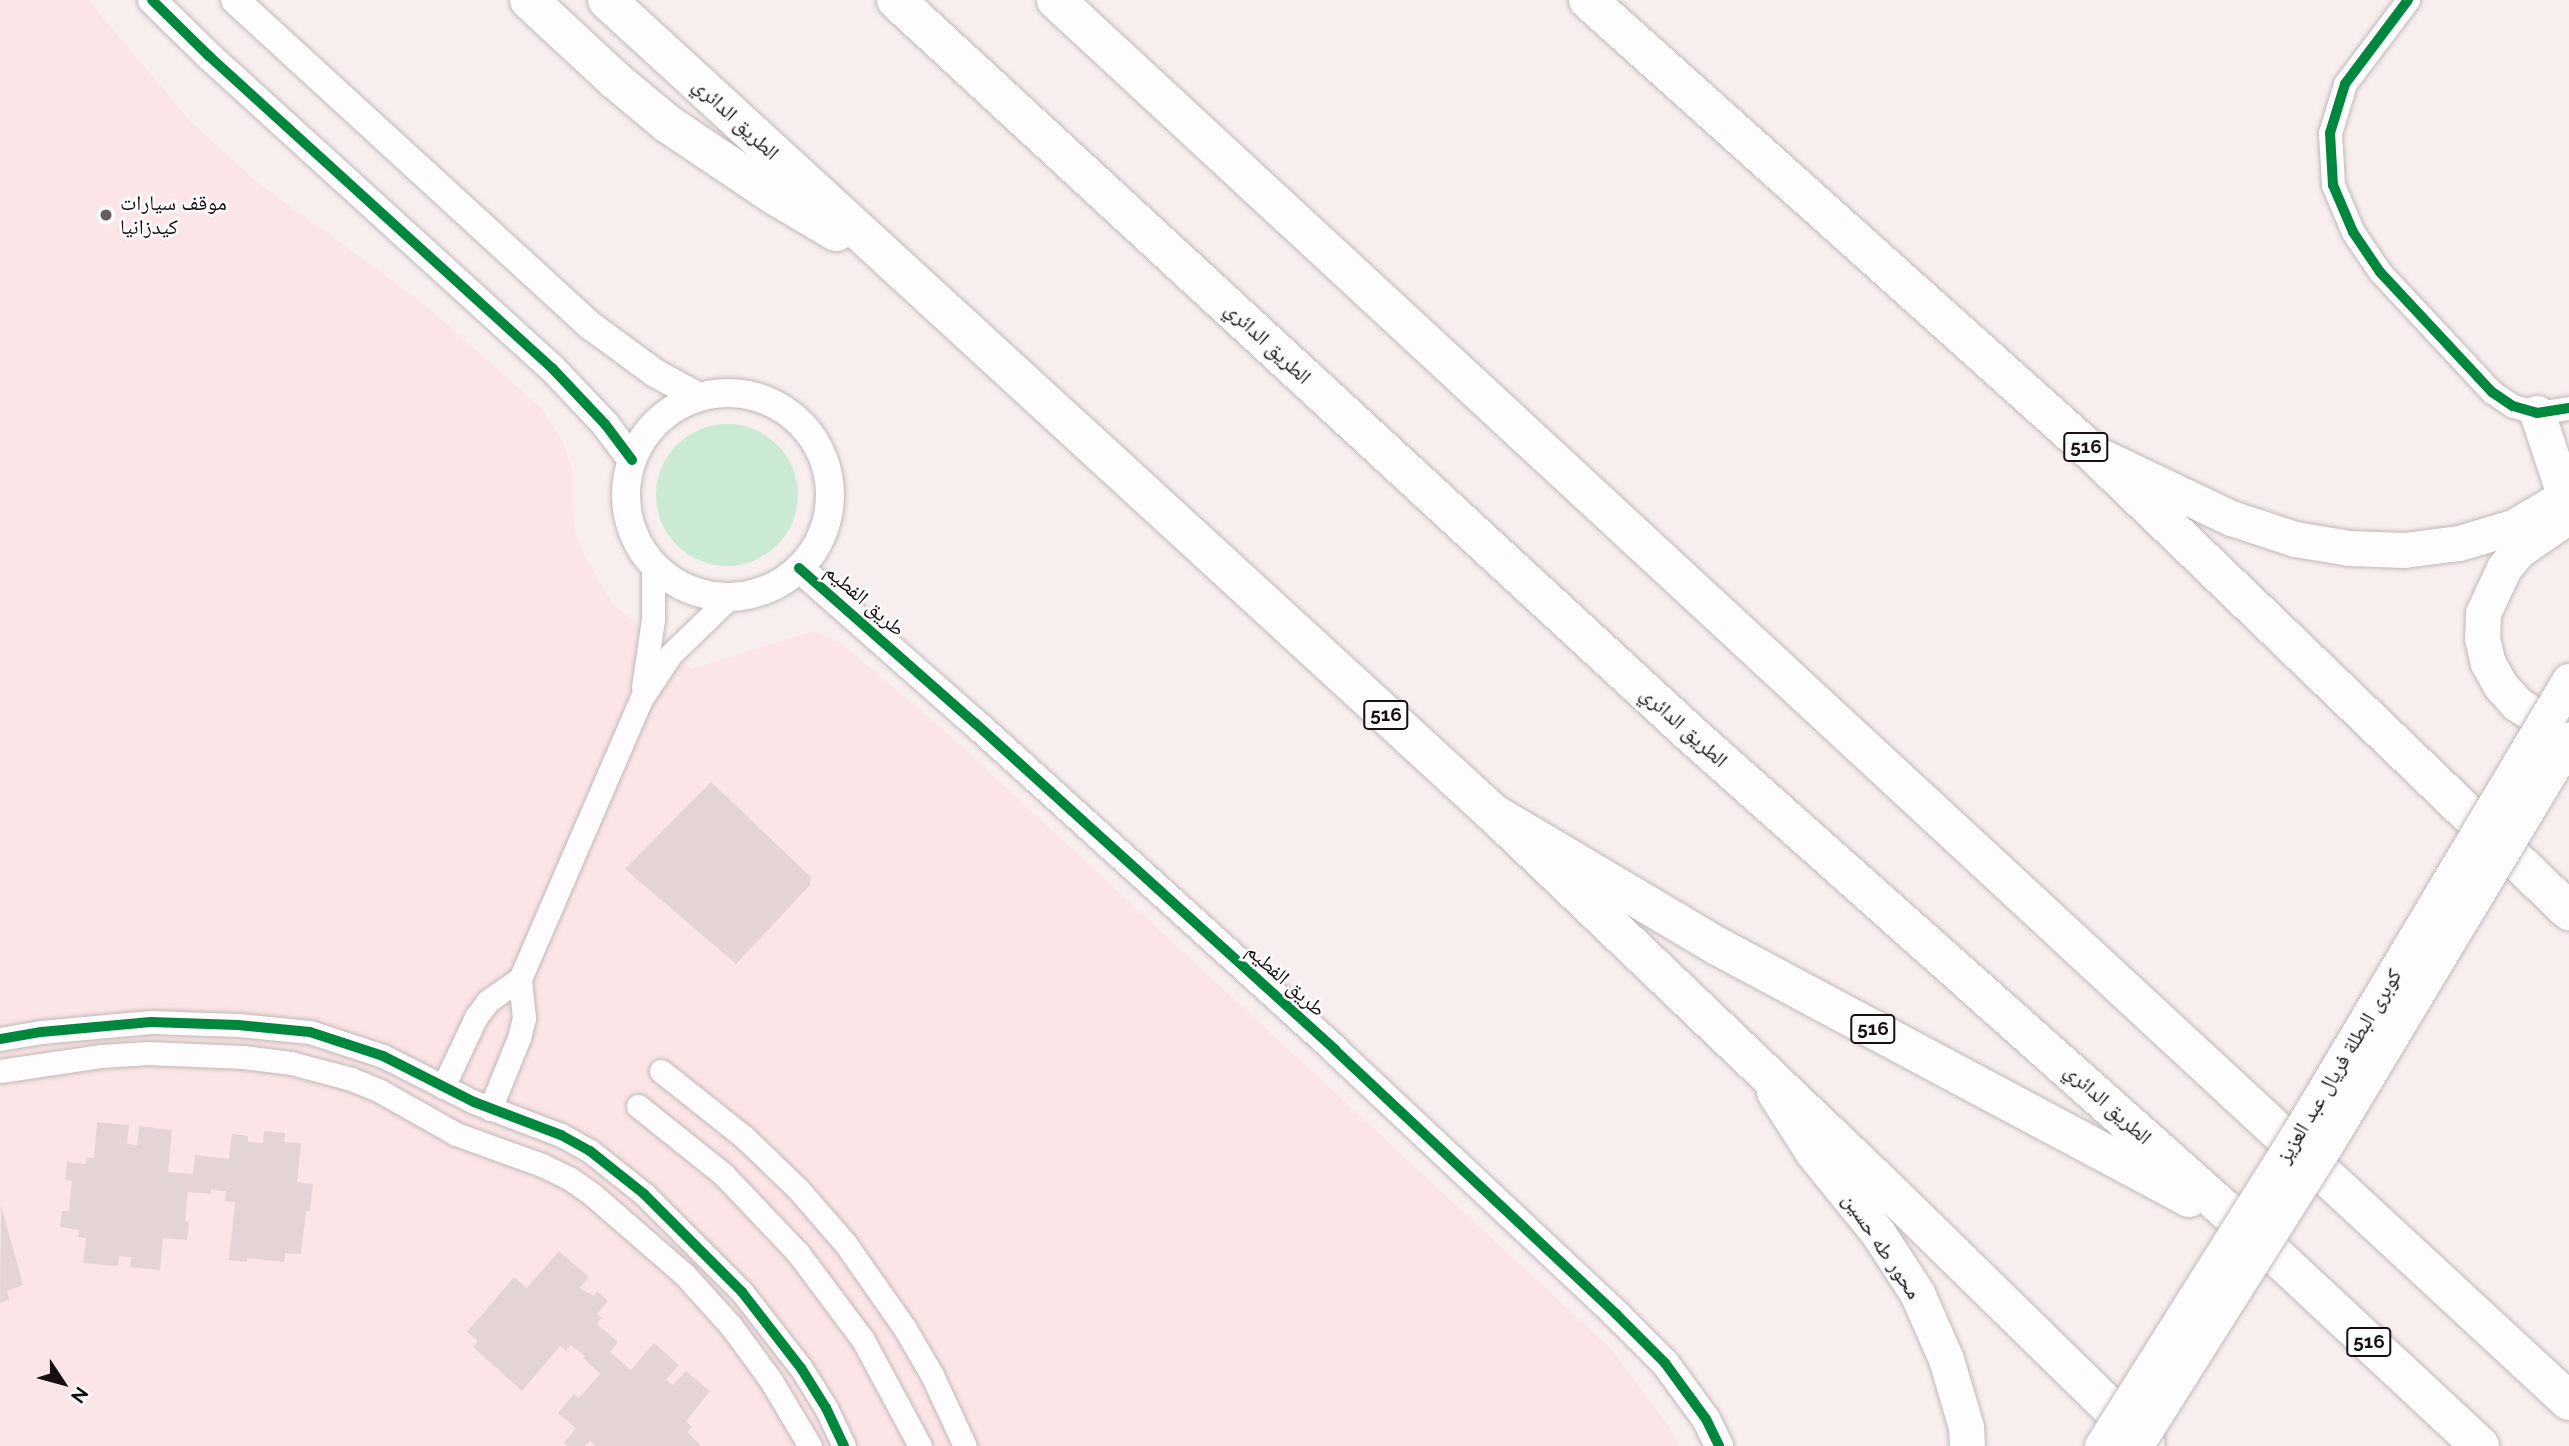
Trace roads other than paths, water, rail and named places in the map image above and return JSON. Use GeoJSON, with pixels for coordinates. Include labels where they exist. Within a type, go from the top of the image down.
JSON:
{"type":"FeatureCollection","features":[{"type":"Feature","properties":{"kind":"highway"},"geometry":{"type":"LineString","coordinates":[[529,0],[668,124],[775,196],[887,258]]}},
{"type":"Feature","properties":{"kind":"highway","name":"الطريق الدائري"},"geometry":{"type":"LineString","coordinates":[[607,0],[1493,813],[1758,1065],[2150,1446]]}},
{"type":"Feature","properties":{"kind":"highway","name":"الطريق الدائري"},"geometry":{"type":"LineString","coordinates":[[896,0],[1692,735],[2258,1238],[2480,1446]]}},
{"type":"Feature","properties":{"kind":"highway"},"geometry":{"type":"LineString","coordinates":[[1056,0],[2569,1401]]}},
{"type":"Feature","properties":{"kind":"highway","name":"516"},"geometry":{"type":"LineString","coordinates":[[1588,0],[2093,453],[2569,911]]}},
{"type":"Feature","properties":{"kind":"highway","name":"516"},"geometry":{"type":"LineString","coordinates":[[1493,813],[1718,947],[2068,1131],[2258,1238]]}},
{"type":"Feature","properties":{"kind":"main road"},"geometry":{"type":"LineString","coordinates":[[2553,410],[2568,502]]}},
{"type":"Feature","properties":{"kind":"main road"},"geometry":{"type":"LineString","coordinates":[[2093,453],[2231,517],[2295,539],[2349,548],[2404,550],[2459,543],[2513,527],[2568,502]]}},
{"type":"Feature","properties":{"kind":"main road"},"geometry":{"type":"LineString","coordinates":[[2568,502],[2504,569],[2483,613],[2482,638],[2494,674],[2517,704],[2538,717],[2569,725]]}},
{"type":"Feature","properties":{"kind":"main road","name":"كوبرى البطلة فريال عبد العزيز"},"geometry":{"type":"LineString","coordinates":[[2102,1446],[2298,1135],[2569,681]]}},
{"type":"Feature","properties":{"kind":"main road","name":"كوبرى البطلة فريال عبد العزيز"},"geometry":{"type":"LineString","coordinates":[[2135,1446],[2330,1138],[2569,739]]}},
{"type":"Feature","properties":{"kind":"main road","name":"محور طه حسين"},"geometry":{"type":"LineString","coordinates":[[1758,1065],[1813,1153],[1878,1233],[1916,1293],[1946,1359],[1966,1427],[1967,1446]]}},
{"type":"Feature","properties":{"kind":"street"},"geometry":{"type":"LineString","coordinates":[[152,0],[209,56],[552,368],[605,424],[632,460]]}},
{"type":"Feature","properties":{"kind":"street"},"geometry":{"type":"LineString","coordinates":[[234,0],[584,320],[644,367],[699,397]]}},
{"type":"Feature","properties":{"kind":"street"},"geometry":{"type":"LineString","coordinates":[[2408,0],[2344,84],[2330,133],[2333,185],[2353,232],[2380,272],[2492,392],[2513,407],[2553,410]]}},
{"type":"Feature","properties":{"kind":"street"},"geometry":{"type":"LineString","coordinates":[[737,393],[774,403],[805,427],[825,461],[830,499],[821,537],[799,568],[758,593],[729,598],[701,594],[675,583],[653,565],[637,542],[627,515],[626,488],[632,460],[657,421],[677,406],[699,397],[737,393]]}},
{"type":"Feature","properties":{"kind":"street"},"geometry":{"type":"LineString","coordinates":[[640,699],[651,646],[653,565]]}},
{"type":"Feature","properties":{"kind":"street","name":"طريق الفطيم"},"geometry":{"type":"LineString","coordinates":[[799,568],[975,723],[1324,1041],[1616,1314],[1665,1363],[1706,1419],[1719,1446]]}},
{"type":"Feature","properties":{"kind":"street"},"geometry":{"type":"LineString","coordinates":[[490,1109],[519,1038],[524,1018],[520,979],[640,699],[671,654],[729,598]]}},
{"type":"Feature","properties":{"kind":"street"},"geometry":{"type":"LineString","coordinates":[[443,1087],[476,1017],[502,989],[520,979]]}},
{"type":"Feature","properties":{"kind":"street"},"geometry":{"type":"LineString","coordinates":[[0,1039],[98,1026],[182,1023],[310,1032],[383,1055],[490,1109],[561,1135],[590,1151],[644,1194],[705,1252],[772,1329],[826,1408],[844,1446]]}},
{"type":"Feature","properties":{"kind":"street"},"geometry":{"type":"LineString","coordinates":[[98,1026],[102,1056]]}},
{"type":"Feature","properties":{"kind":"street"},"geometry":{"type":"LineString","coordinates":[[0,1071],[102,1056],[179,1053],[230,1056],[322,1069],[380,1091],[456,1134],[569,1178],[684,1274],[731,1326],[770,1379],[810,1446]]}},
{"type":"Feature","properties":{"kind":"street"},"geometry":{"type":"LineString","coordinates":[[661,1072],[744,1138],[798,1189],[845,1243],[904,1327],[932,1375],[965,1446]]}},
{"type":"Feature","properties":{"kind":"street"},"geometry":{"type":"LineString","coordinates":[[638,1106],[723,1174],[799,1252],[863,1340],[920,1446]]}},
{"type":"Feature","properties":{"kind":"street"},"geometry":{"type":"LineString","coordinates":[[621,1219],[644,1194]]}},
{"type":"Feature","properties":{"kind":"place","name":"موقف سيارات كيدزانيا"},"geometry":{"type":"Point","coordinates":[106,215]}}]}
